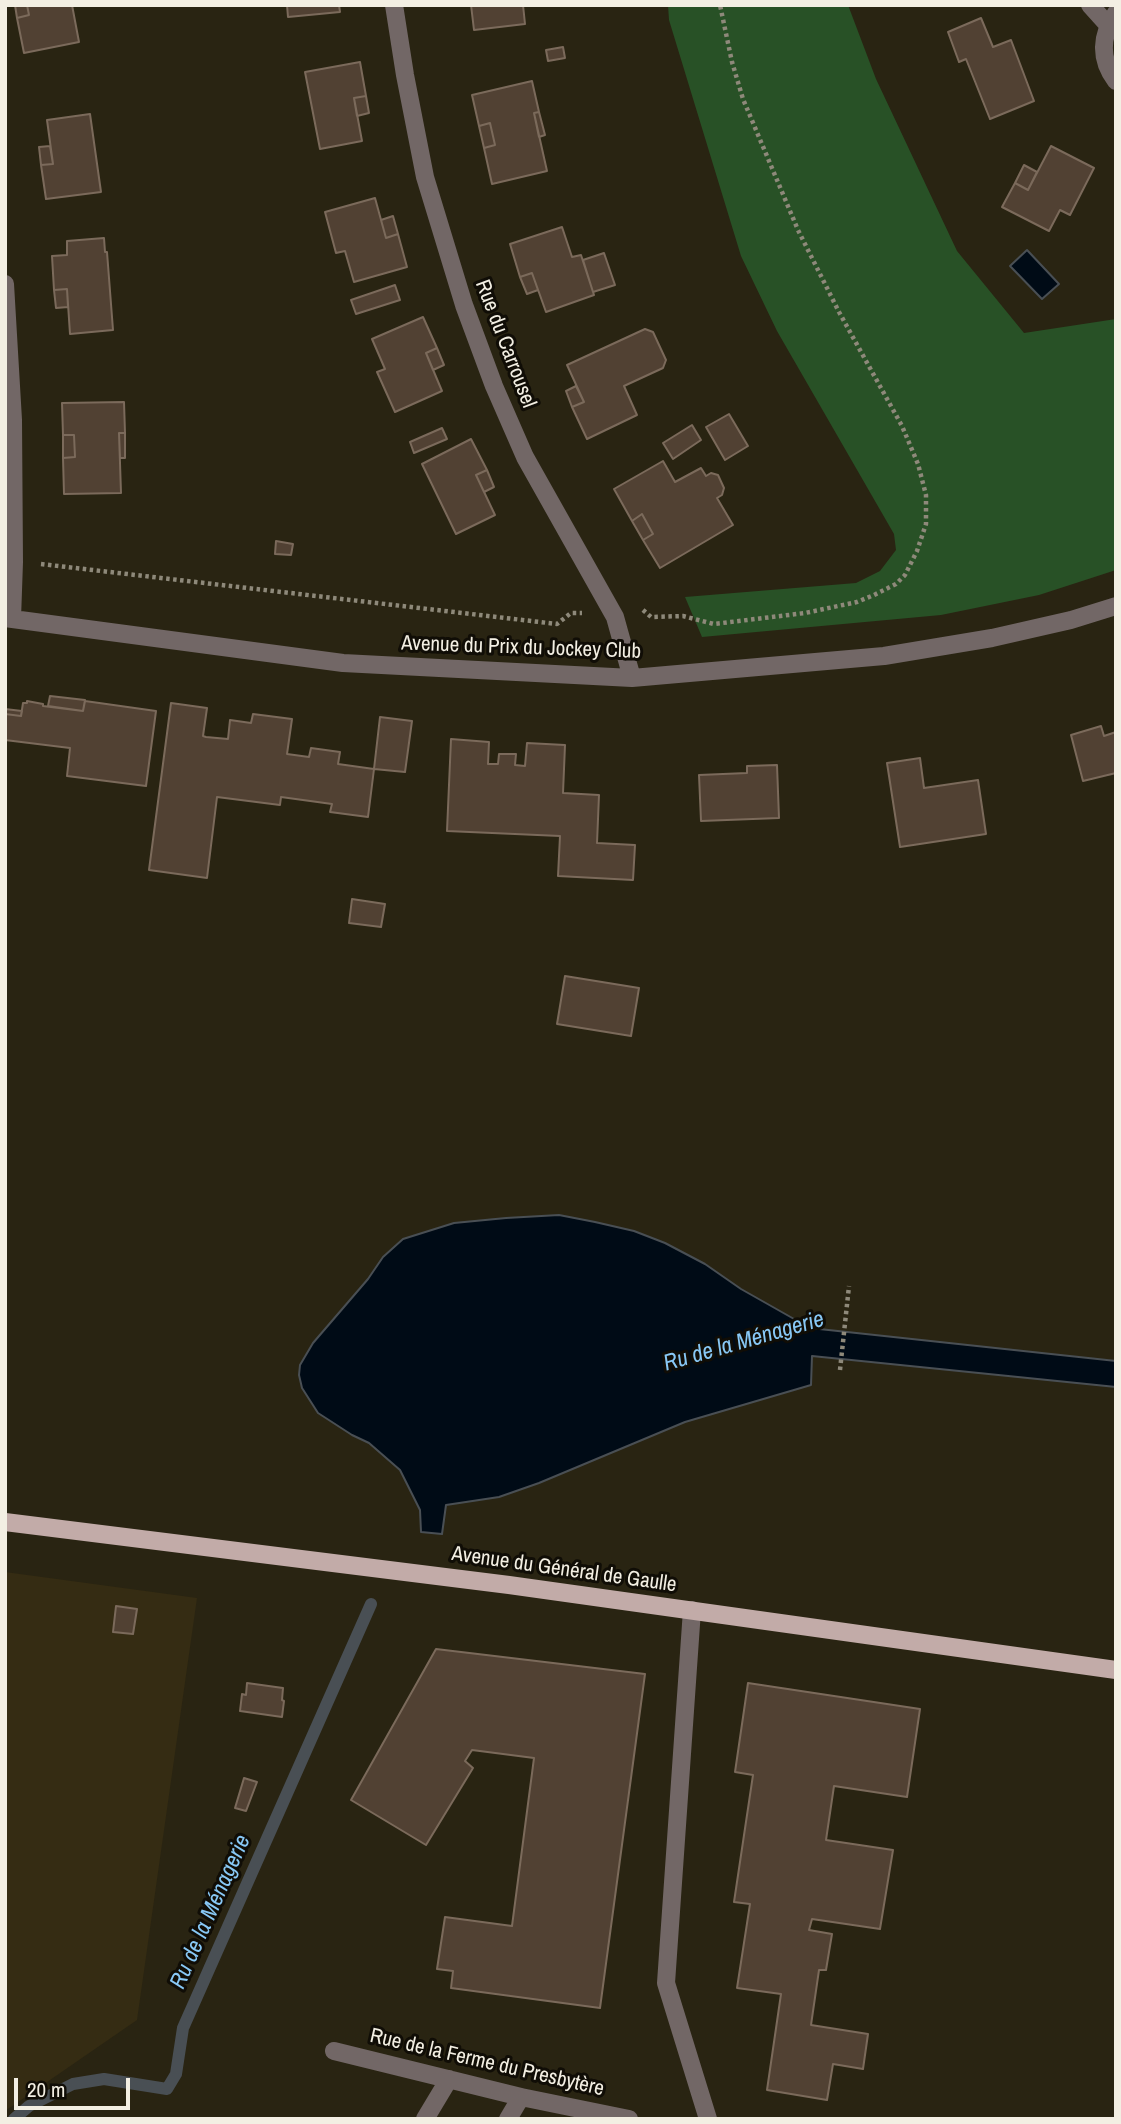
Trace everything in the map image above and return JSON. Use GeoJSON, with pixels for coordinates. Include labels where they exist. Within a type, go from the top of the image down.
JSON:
{"type":"FeatureCollection","features":[{"type":"Feature","properties":{"kind":"main road","name":"Avenue du Général de Gaulle"},"geometry":{"type":"LineString","coordinates":[[5,1522],[509,1585],[1116,1670]]}},
{"type":"Feature","properties":{"kind":"street","name":"Rue du Carrousel"},"geometry":{"type":"LineString","coordinates":[[394,5],[425,177],[464,305],[525,457],[615,617],[632,678]]}},
{"type":"Feature","properties":{"kind":"street"},"geometry":{"type":"LineString","coordinates":[[1090,5],[1112,19],[1103,41],[1104,57],[1116,81]]}},
{"type":"Feature","properties":{"kind":"street"},"geometry":{"type":"LineString","coordinates":[[5,284],[13,420],[14,562],[8,619]]}},
{"type":"Feature","properties":{"kind":"street","name":"Avenue du Prix du Jockey Club"},"geometry":{"type":"LineString","coordinates":[[8,619],[343,663],[632,678],[884,656],[992,638],[1071,620],[1116,606]]}},
{"type":"Feature","properties":{"kind":"street"},"geometry":{"type":"LineString","coordinates":[[692,1611],[666,1983],[708,2119]]}},
{"type":"Feature","properties":{"kind":"street","name":"Rue de la Ferme du Presbytère"},"geometry":{"type":"LineString","coordinates":[[334,2051],[521,2097],[629,2119]]}},
{"type":"Feature","properties":{"kind":"street"},"geometry":{"type":"LineString","coordinates":[[425,2119],[449,2079]]}},
{"type":"Feature","properties":{"kind":"street"},"geometry":{"type":"LineString","coordinates":[[508,2119],[521,2097]]}},
{"type":"Feature","properties":{"kind":"path"},"geometry":{"type":"LineString","coordinates":[[14,562],[557,624],[571,613],[590,613],[623,592],[652,617],[683,616],[714,624],[805,613],[846,604],[896,584],[905,575],[917,551],[926,524],[926,495],[918,464],[902,426],[839,312],[798,230],[743,99],[720,5]]}},
{"type":"Feature","properties":{"kind":"path"},"geometry":{"type":"LineString","coordinates":[[840,1370],[849,1286]]}},
{"type":"Feature","properties":{"kind":"shaded area"},"geometry":{"type":"Polygon","coordinates":[[[5,1572],[197,1598],[137,2020],[5,2111],[5,1572]]]}},
{"type":"Feature","properties":{"kind":"green space"},"geometry":{"type":"Polygon","coordinates":[[[668,5],[848,5],[876,79],[957,251],[1024,333],[1116,319],[1116,570],[1039,595],[941,615],[702,637],[685,597],[856,583],[880,571],[896,550],[894,534],[777,331],[741,256],[669,20],[668,5]]]}},
{"type":"Feature","properties":{"kind":"water"},"geometry":{"type":"Polygon","coordinates":[[[1027,250],[1059,284],[1042,299],[1010,266],[1027,250]]]}},
{"type":"Feature","properties":{"kind":"water"},"geometry":{"type":"Polygon","coordinates":[[[559,1215],[634,1231],[665,1243],[705,1264],[741,1289],[810,1328],[1116,1361],[1116,1387],[812,1356],[811,1385],[685,1422],[499,1497],[446,1505],[442,1534],[421,1532],[420,1510],[400,1470],[369,1443],[318,1413],[302,1388],[300,1365],[313,1343],[368,1279],[383,1257],[403,1239],[454,1223],[559,1215]]]}},
{"type":"Feature","properties":{"kind":"building"},"geometry":{"type":"Polygon","coordinates":[[[15,5],[27,5],[29,15],[17,18],[15,5]]]}},
{"type":"Feature","properties":{"kind":"building"},"geometry":{"type":"Polygon","coordinates":[[[27,5],[72,5],[79,42],[24,53],[17,18],[29,15],[27,5]]]}},
{"type":"Feature","properties":{"kind":"building"},"geometry":{"type":"Polygon","coordinates":[[[287,5],[339,5],[340,12],[288,17],[287,5]]]}},
{"type":"Feature","properties":{"kind":"building"},"geometry":{"type":"Polygon","coordinates":[[[471,5],[523,5],[525,24],[474,30],[471,5]]]}},
{"type":"Feature","properties":{"kind":"building"},"geometry":{"type":"Polygon","coordinates":[[[981,18],[993,47],[1011,40],[1034,101],[990,119],[966,59],[959,62],[948,32],[981,18]]]}},
{"type":"Feature","properties":{"kind":"building"},"geometry":{"type":"Polygon","coordinates":[[[563,47],[565,58],[548,61],[546,50],[563,47]]]}},
{"type":"Feature","properties":{"kind":"building"},"geometry":{"type":"Polygon","coordinates":[[[360,62],[366,96],[354,98],[362,141],[320,149],[305,72],[360,62]]]}},
{"type":"Feature","properties":{"kind":"building"},"geometry":{"type":"Polygon","coordinates":[[[532,81],[539,112],[534,113],[547,171],[492,184],[484,148],[495,145],[490,123],[479,126],[472,95],[532,81]]]}},
{"type":"Feature","properties":{"kind":"building"},"geometry":{"type":"Polygon","coordinates":[[[366,96],[369,113],[357,116],[354,98],[366,96]]]}},
{"type":"Feature","properties":{"kind":"building"},"geometry":{"type":"Polygon","coordinates":[[[539,112],[545,135],[539,137],[534,113],[539,112]]]}},
{"type":"Feature","properties":{"kind":"building"},"geometry":{"type":"Polygon","coordinates":[[[90,114],[101,192],[46,199],[41,165],[53,164],[47,120],[90,114]]]}},
{"type":"Feature","properties":{"kind":"building"},"geometry":{"type":"Polygon","coordinates":[[[490,123],[495,145],[484,148],[479,126],[490,123]]]}},
{"type":"Feature","properties":{"kind":"building"},"geometry":{"type":"Polygon","coordinates":[[[50,146],[53,164],[41,165],[39,147],[50,146]]]}},
{"type":"Feature","properties":{"kind":"building"},"geometry":{"type":"Polygon","coordinates":[[[1051,146],[1094,168],[1070,215],[1060,210],[1049,231],[1002,207],[1015,183],[1028,190],[1051,146]]]}},
{"type":"Feature","properties":{"kind":"building"},"geometry":{"type":"Polygon","coordinates":[[[1024,165],[1037,172],[1028,190],[1015,183],[1024,165]]]}},
{"type":"Feature","properties":{"kind":"building"},"geometry":{"type":"Polygon","coordinates":[[[375,198],[386,238],[398,234],[407,267],[354,282],[345,251],[336,253],[325,212],[375,198]]]}},
{"type":"Feature","properties":{"kind":"building"},"geometry":{"type":"Polygon","coordinates":[[[393,216],[398,234],[386,238],[381,220],[393,216]]]}},
{"type":"Feature","properties":{"kind":"building"},"geometry":{"type":"Polygon","coordinates":[[[562,227],[572,257],[581,255],[594,295],[546,312],[532,273],[520,277],[510,244],[562,227]]]}},
{"type":"Feature","properties":{"kind":"building"},"geometry":{"type":"Polygon","coordinates":[[[104,238],[113,330],[70,334],[67,289],[54,290],[52,256],[67,255],[67,241],[104,238]]]}},
{"type":"Feature","properties":{"kind":"building"},"geometry":{"type":"Polygon","coordinates":[[[604,253],[615,285],[593,292],[583,260],[604,253]]]}},
{"type":"Feature","properties":{"kind":"building"},"geometry":{"type":"Polygon","coordinates":[[[532,273],[538,290],[527,294],[520,277],[532,273]]]}},
{"type":"Feature","properties":{"kind":"building"},"geometry":{"type":"Polygon","coordinates":[[[395,285],[400,300],[356,314],[351,300],[395,285]]]}},
{"type":"Feature","properties":{"kind":"building"},"geometry":{"type":"Polygon","coordinates":[[[67,289],[68,307],[56,308],[54,290],[67,289]]]}},
{"type":"Feature","properties":{"kind":"building"},"geometry":{"type":"Polygon","coordinates":[[[423,317],[437,348],[426,353],[442,391],[395,412],[377,372],[385,369],[372,339],[423,317]]]}},
{"type":"Feature","properties":{"kind":"building"},"geometry":{"type":"Polygon","coordinates":[[[645,329],[653,332],[666,360],[663,368],[624,386],[637,415],[587,439],[572,407],[584,402],[567,365],[645,329]]]}},
{"type":"Feature","properties":{"kind":"building"},"geometry":{"type":"Polygon","coordinates":[[[437,348],[444,365],[433,370],[426,353],[437,348]]]}},
{"type":"Feature","properties":{"kind":"building"},"geometry":{"type":"Polygon","coordinates":[[[576,386],[584,402],[572,407],[566,391],[576,386]]]}},
{"type":"Feature","properties":{"kind":"building"},"geometry":{"type":"Polygon","coordinates":[[[124,402],[125,433],[119,433],[121,493],[64,494],[63,458],[75,457],[74,435],[63,435],[62,403],[124,402]]]}},
{"type":"Feature","properties":{"kind":"building"},"geometry":{"type":"Polygon","coordinates":[[[729,414],[748,446],[725,460],[706,427],[729,414]]]}},
{"type":"Feature","properties":{"kind":"building"},"geometry":{"type":"Polygon","coordinates":[[[692,425],[701,440],[673,459],[663,443],[692,425]]]}},
{"type":"Feature","properties":{"kind":"building"},"geometry":{"type":"Polygon","coordinates":[[[442,428],[447,439],[414,453],[410,442],[442,428]]]}},
{"type":"Feature","properties":{"kind":"building"},"geometry":{"type":"Polygon","coordinates":[[[119,433],[125,433],[125,458],[120,458],[119,433]]]}},
{"type":"Feature","properties":{"kind":"building"},"geometry":{"type":"Polygon","coordinates":[[[63,435],[74,435],[75,457],[63,458],[63,435]]]}},
{"type":"Feature","properties":{"kind":"building"},"geometry":{"type":"Polygon","coordinates":[[[471,439],[487,470],[476,475],[495,515],[456,534],[422,464],[471,439]]]}},
{"type":"Feature","properties":{"kind":"building"},"geometry":{"type":"Polygon","coordinates":[[[663,461],[675,482],[701,468],[706,476],[711,473],[718,475],[724,488],[722,495],[717,498],[733,525],[660,568],[643,540],[653,534],[642,514],[632,521],[614,489],[663,461]]]}},
{"type":"Feature","properties":{"kind":"building"},"geometry":{"type":"Polygon","coordinates":[[[487,470],[494,487],[484,492],[476,475],[487,470]]]}},
{"type":"Feature","properties":{"kind":"building"},"geometry":{"type":"Polygon","coordinates":[[[642,514],[653,534],[643,540],[632,521],[642,514]]]}},
{"type":"Feature","properties":{"kind":"building"},"geometry":{"type":"Polygon","coordinates":[[[276,541],[293,544],[291,555],[275,554],[276,541]]]}},
{"type":"Feature","properties":{"kind":"building"},"geometry":{"type":"Polygon","coordinates":[[[50,696],[85,700],[83,711],[48,706],[50,696]]]}},
{"type":"Feature","properties":{"kind":"building"},"geometry":{"type":"Polygon","coordinates":[[[27,701],[43,706],[83,711],[85,701],[156,711],[146,786],[67,776],[70,748],[5,740],[5,714],[21,716],[23,703],[27,701]]]}},
{"type":"Feature","properties":{"kind":"building"},"geometry":{"type":"Polygon","coordinates":[[[171,703],[207,708],[203,736],[206,737],[228,739],[230,720],[251,723],[253,714],[292,719],[287,754],[309,757],[311,748],[340,752],[338,764],[374,769],[368,817],[330,812],[332,804],[281,797],[280,805],[217,797],[207,878],[149,870],[171,703]]]}},
{"type":"Feature","properties":{"kind":"building"},"geometry":{"type":"Polygon","coordinates":[[[5,709],[22,711],[21,716],[5,714],[5,709]]]}},
{"type":"Feature","properties":{"kind":"building"},"geometry":{"type":"Polygon","coordinates":[[[380,717],[412,721],[405,772],[374,769],[380,717]]]}},
{"type":"Feature","properties":{"kind":"building"},"geometry":{"type":"Polygon","coordinates":[[[1101,726],[1104,736],[1116,732],[1116,773],[1083,781],[1071,735],[1101,726]]]}},
{"type":"Feature","properties":{"kind":"building"},"geometry":{"type":"Polygon","coordinates":[[[451,739],[489,742],[488,764],[498,764],[499,754],[516,754],[515,765],[525,766],[527,743],[565,745],[563,793],[599,795],[597,843],[635,845],[633,880],[558,876],[560,836],[447,831],[451,739]]]}},
{"type":"Feature","properties":{"kind":"building"},"geometry":{"type":"Polygon","coordinates":[[[920,758],[924,788],[978,780],[986,834],[900,847],[887,763],[920,758]]]}},
{"type":"Feature","properties":{"kind":"building"},"geometry":{"type":"Polygon","coordinates":[[[777,765],[779,818],[701,821],[699,775],[747,773],[747,766],[777,765]]]}},
{"type":"Feature","properties":{"kind":"building"},"geometry":{"type":"Polygon","coordinates":[[[352,899],[385,904],[381,927],[349,923],[352,899]]]}},
{"type":"Feature","properties":{"kind":"building"},"geometry":{"type":"Polygon","coordinates":[[[565,976],[639,988],[631,1036],[557,1024],[565,976]]]}},
{"type":"Feature","properties":{"kind":"building"},"geometry":{"type":"Polygon","coordinates":[[[116,1606],[137,1609],[133,1634],[113,1632],[116,1606]]]}},
{"type":"Feature","properties":{"kind":"building"},"geometry":{"type":"Polygon","coordinates":[[[436,1649],[645,1674],[600,2008],[451,1988],[453,1971],[437,1969],[445,1917],[512,1926],[534,1758],[472,1750],[465,1761],[473,1768],[426,1845],[351,1800],[436,1649]]]}},
{"type":"Feature","properties":{"kind":"building"},"geometry":{"type":"Polygon","coordinates":[[[247,1683],[283,1688],[282,1717],[240,1711],[242,1694],[246,1695],[247,1683]]]}},
{"type":"Feature","properties":{"kind":"building"},"geometry":{"type":"Polygon","coordinates":[[[748,1683],[920,1709],[907,1797],[834,1786],[826,1840],[893,1850],[880,1929],[812,1919],[809,1930],[832,1934],[826,1970],[819,1970],[811,2025],[868,2034],[863,2069],[833,2064],[827,2100],[767,2090],[781,1994],[737,1988],[750,1904],[734,1902],[753,1775],[735,1772],[748,1683]]]}},
{"type":"Feature","properties":{"kind":"building"},"geometry":{"type":"Polygon","coordinates":[[[244,1778],[257,1782],[246,1811],[235,1808],[244,1778]]]}},
{"type":"Feature","properties":{"kind":"waterway","name":"Ru de la Ménagerie"},"geometry":{"type":"LineString","coordinates":[[14,2119],[29,2106],[73,2084],[104,2079],[167,2089],[176,2074],[183,2028],[371,1604]]}}]}
